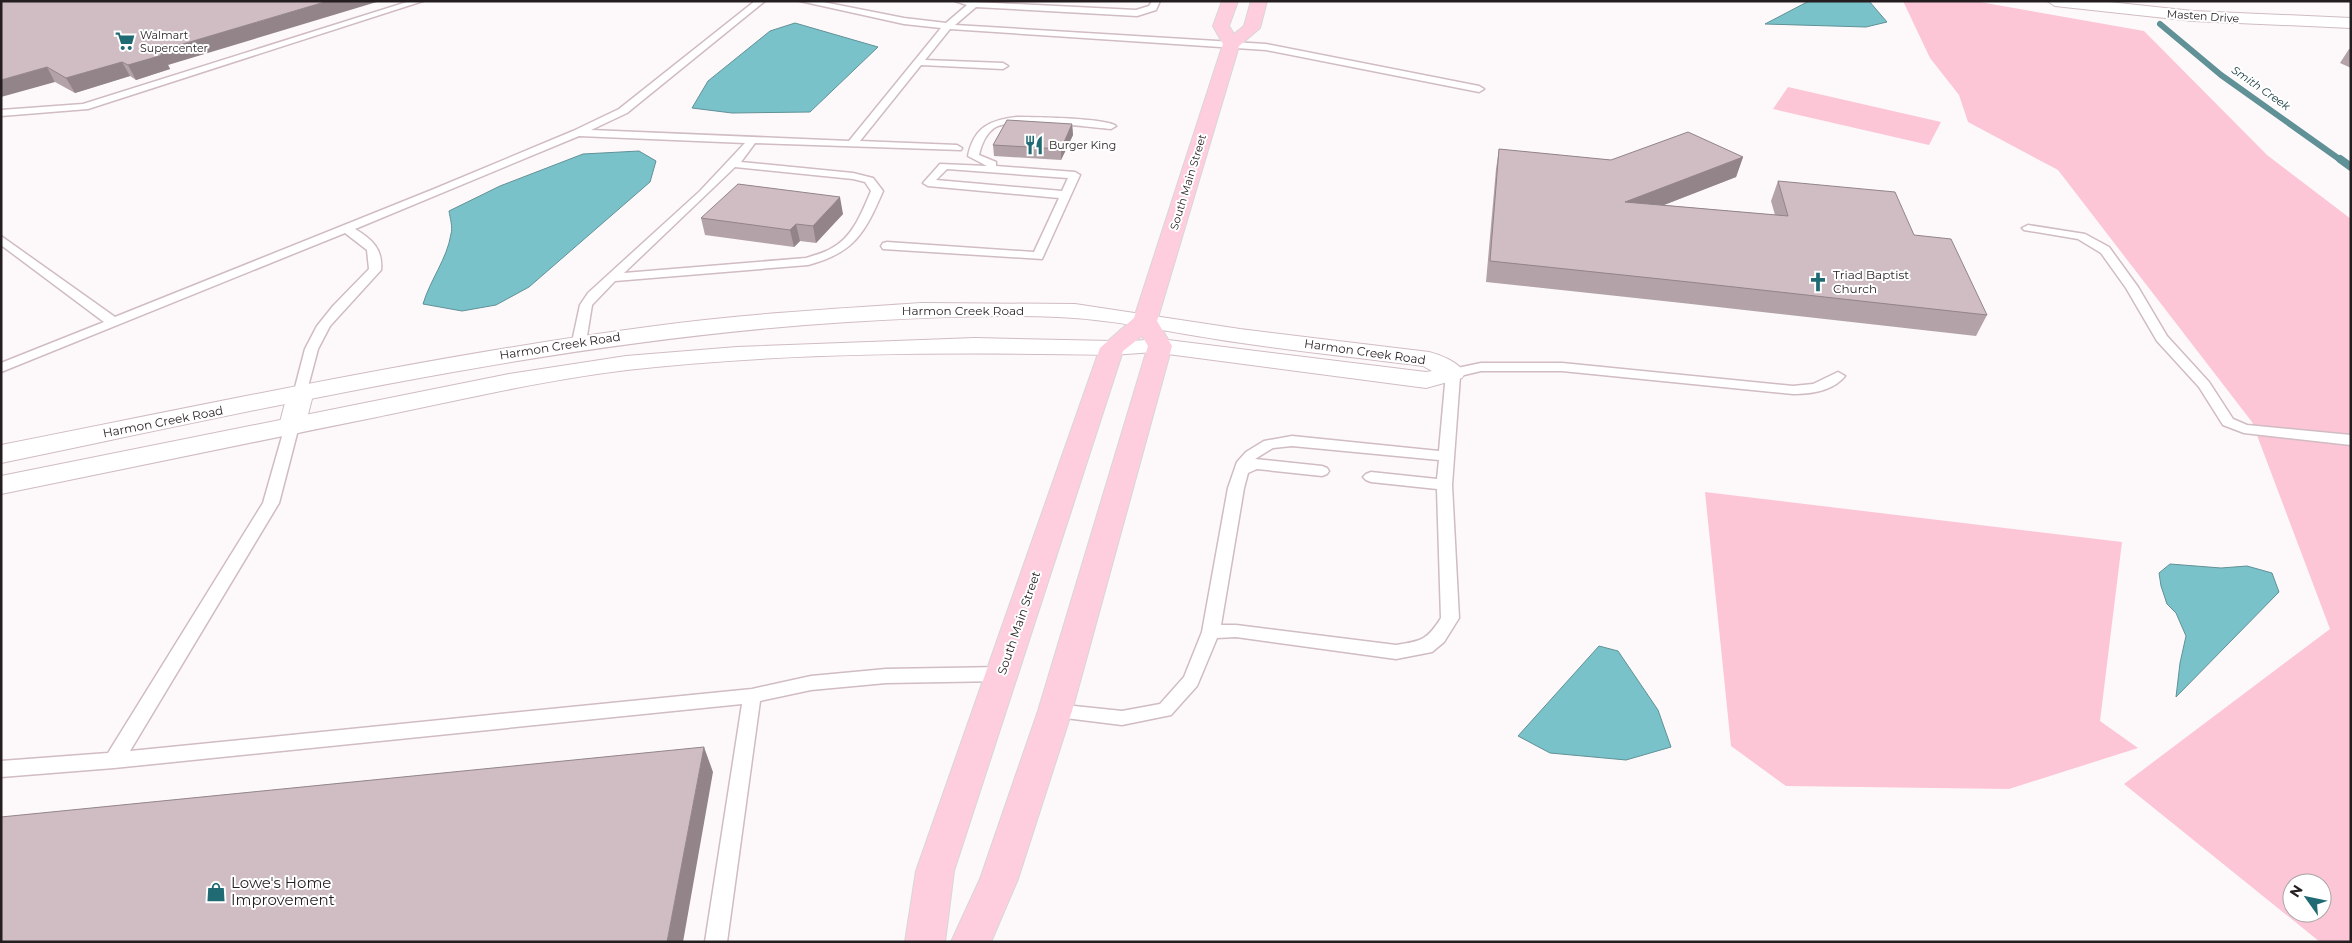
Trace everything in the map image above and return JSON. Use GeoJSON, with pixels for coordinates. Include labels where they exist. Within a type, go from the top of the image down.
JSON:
{"type":"FeatureCollection","features":[{"type":"Feature","properties":{"kind":"main road"},"geometry":{"type":"LineString","coordinates":[[1230,1],[1221,26],[1231,44],[1252,28],[1259,1]]}},
{"type":"Feature","properties":{"kind":"main road","name":"South Main Street"},"geometry":{"type":"LineString","coordinates":[[1145,321],[1231,44]]}},
{"type":"Feature","properties":{"kind":"main road"},"geometry":{"type":"LineString","coordinates":[[971,942],[999,879],[1055,711],[1160,346],[1145,321],[1112,348]]}},
{"type":"Feature","properties":{"kind":"main road","name":"South Main Street"},"geometry":{"type":"LineString","coordinates":[[924,942],[935,871],[1112,348]]}},
{"type":"Feature","properties":{"kind":"street","name":"Masten Drive"},"geometry":{"type":"LineString","coordinates":[[2055,1],[2202,17],[2351,23]]}},
{"type":"Feature","properties":{"kind":"street","name":"Harmon Creek Road"},"geometry":{"type":"LineString","coordinates":[[1,454],[579,342],[714,325],[867,312],[982,310],[1096,313],[1216,333],[1429,359],[1453,372]]}},
{"type":"Feature","properties":{"kind":"street","name":"Harmon Creek Road"},"geometry":{"type":"LineString","coordinates":[[1,485],[548,376],[681,358],[975,345],[1112,348],[1160,346],[1426,380],[1453,372]]}},
{"type":"Feature","properties":{"kind":"street"},"geometry":{"type":"LineString","coordinates":[[292,426],[300,395]]}},
{"type":"Feature","properties":{"kind":"lane"},"geometry":{"type":"LineString","coordinates":[[1,113],[84,106],[419,1]]}},
{"type":"Feature","properties":{"kind":"lane"},"geometry":{"type":"LineString","coordinates":[[1,368],[347,229],[577,133],[624,111],[761,1]]}},
{"type":"Feature","properties":{"kind":"lane"},"geometry":{"type":"LineString","coordinates":[[804,1],[947,27],[1231,44],[1312,54],[1479,89]]}},
{"type":"Feature","properties":{"kind":"lane"},"geometry":{"type":"LineString","coordinates":[[959,1],[1137,13],[1153,8],[1156,1]]}},
{"type":"Feature","properties":{"kind":"lane"},"geometry":{"type":"LineString","coordinates":[[852,144],[947,27],[975,3]]}},
{"type":"Feature","properties":{"kind":"lane"},"geometry":{"type":"LineString","coordinates":[[918,62],[1003,66]]}},
{"type":"Feature","properties":{"kind":"lane"},"geometry":{"type":"LineString","coordinates":[[1077,171],[988,163],[976,159],[973,156],[973,152],[988,127],[1001,122],[1014,120],[1111,126]]}},
{"type":"Feature","properties":{"kind":"lane"},"geometry":{"type":"LineString","coordinates":[[577,133],[957,148]]}},
{"type":"Feature","properties":{"kind":"lane"},"geometry":{"type":"LineString","coordinates":[[579,342],[586,305],[592,296],[704,193],[752,140]]}},
{"type":"Feature","properties":{"kind":"lane"},"geometry":{"type":"LineString","coordinates":[[611,278],[808,261],[837,251],[850,239],[867,215],[877,191],[869,180],[853,176],[732,164]]}},
{"type":"Feature","properties":{"kind":"lane"},"geometry":{"type":"LineString","coordinates":[[1066,195],[928,183],[944,166],[1077,171]]}},
{"type":"Feature","properties":{"kind":"lane"},"geometry":{"type":"LineString","coordinates":[[887,246],[1038,256],[1077,171]]}},
{"type":"Feature","properties":{"kind":"lane"},"geometry":{"type":"LineString","coordinates":[[2028,228],[2080,236],[2106,250],[2132,287],[2162,338],[2204,385],[2228,422],[2244,429],[2351,440]]}},
{"type":"Feature","properties":{"kind":"lane"},"geometry":{"type":"LineString","coordinates":[[300,395],[312,347],[319,333],[329,319],[375,270],[377,260],[375,251],[362,237],[347,229]]}},
{"type":"Feature","properties":{"kind":"lane"},"geometry":{"type":"LineString","coordinates":[[1,240],[114,323]]}},
{"type":"Feature","properties":{"kind":"lane"},"geometry":{"type":"LineString","coordinates":[[1211,632],[1236,631],[1396,652],[1426,647],[1438,638],[1450,618],[1444,485],[1453,372],[1481,367],[1562,367],[1793,390],[1812,390],[1826,385],[1838,376]]}},
{"type":"Feature","properties":{"kind":"lane"},"geometry":{"type":"LineString","coordinates":[[114,760],[265,515],[277,485],[292,426]]}},
{"type":"Feature","properties":{"kind":"lane"},"geometry":{"type":"LineString","coordinates":[[1055,711],[1122,718],[1165,710],[1190,681],[1211,632],[1236,488],[1244,462],[1250,455],[1277,442],[1304,442],[1446,456]]}},
{"type":"Feature","properties":{"kind":"lane"},"geometry":{"type":"LineString","coordinates":[[1241,470],[1256,464],[1322,471]]}},
{"type":"Feature","properties":{"kind":"lane"},"geometry":{"type":"LineString","coordinates":[[1372,477],[1444,485]]}},
{"type":"Feature","properties":{"kind":"lane"},"geometry":{"type":"LineString","coordinates":[[1,769],[114,760],[752,696],[811,682],[886,676],[1002,674]]}},
{"type":"Feature","properties":{"kind":"lane"},"geometry":{"type":"LineString","coordinates":[[716,942],[752,696]]}},
{"type":"Feature","properties":{"kind":"shaded area"},"geometry":{"type":"Polygon","coordinates":[[[1903,1],[1974,1],[2144,31],[2267,155],[2351,219],[2351,942],[2320,942],[2296,923],[2332,923],[2332,873],[2282,873],[2282,911],[2124,784],[2330,629],[2252,422],[2058,170],[1968,122],[1959,95],[1930,58],[1903,1]]]}},
{"type":"Feature","properties":{"kind":"shaded area"},"geometry":{"type":"Polygon","coordinates":[[[1788,87],[1941,122],[1929,145],[1773,109],[1788,87]]]}},
{"type":"Feature","properties":{"kind":"shaded area"},"geometry":{"type":"Polygon","coordinates":[[[1705,492],[2122,542],[2100,721],[2138,748],[2009,789],[1786,786],[1731,746],[1705,492]]]}},
{"type":"Feature","properties":{"kind":"water"},"geometry":{"type":"Polygon","coordinates":[[[1809,1],[1869,1],[1887,22],[1866,27],[1765,24],[1809,1]]]}},
{"type":"Feature","properties":{"kind":"water"},"geometry":{"type":"Polygon","coordinates":[[[795,23],[878,47],[810,112],[732,113],[692,108],[708,81],[770,31],[795,23]]]}},
{"type":"Feature","properties":{"kind":"water"},"geometry":{"type":"Polygon","coordinates":[[[639,151],[656,161],[650,182],[529,287],[496,305],[462,311],[423,304],[449,243],[452,228],[449,211],[500,186],[583,154],[639,151]]]}},
{"type":"Feature","properties":{"kind":"water"},"geometry":{"type":"Polygon","coordinates":[[[2170,564],[2221,568],[2247,566],[2272,573],[2279,592],[2176,697],[2180,663],[2186,636],[2176,613],[2167,604],[2161,586],[2159,573],[2170,564]]]}},
{"type":"Feature","properties":{"kind":"water"},"geometry":{"type":"Polygon","coordinates":[[[1599,646],[1618,651],[1658,710],[1671,747],[1626,760],[1550,753],[1518,736],[1599,646]]]}},
{"type":"Feature","properties":{"kind":"building","name":"Walmart Supercenter"},"geometry":{"type":"Polygon","coordinates":[[[1,1],[328,1],[156,52],[163,55],[128,65],[122,62],[66,78],[47,67],[1,80],[1,1]]]}},
{"type":"Feature","properties":{"kind":"building"},"geometry":{"type":"Polygon","coordinates":[[[1007,120],[1072,124],[1061,149],[993,145],[1007,120]]]}},
{"type":"Feature","properties":{"kind":"building"},"geometry":{"type":"Polygon","coordinates":[[[1688,132],[1743,157],[1625,202],[1788,216],[1778,181],[1895,192],[1914,235],[1951,239],[1987,315],[1490,261],[1499,149],[1611,160],[1688,132]]]}},
{"type":"Feature","properties":{"kind":"building"},"geometry":{"type":"Polygon","coordinates":[[[738,184],[840,197],[813,226],[796,224],[790,230],[701,218],[738,184]]]}},
{"type":"Feature","properties":{"kind":"building"},"geometry":{"type":"Polygon","coordinates":[[[704,747],[667,942],[1,942],[1,817],[704,747]]]}},
{"type":"Feature","properties":{"kind":"waterway","name":"Smith Creek"},"geometry":{"type":"LineString","coordinates":[[2160,24],[2221,75],[2342,161]]}},
{"type":"Feature","properties":{"kind":"waterway","name":"Smith Creek"},"geometry":{"type":"LineString","coordinates":[[2340,159],[2351,167]]}},
{"type":"Feature","properties":{"kind":"place","name":"Walmart Supercenter"},"geometry":{"type":"Point","coordinates":[125,41]}},
{"type":"Feature","properties":{"kind":"place","name":"Burger King"},"geometry":{"type":"Point","coordinates":[1034,145]}},
{"type":"Feature","properties":{"kind":"place","name":"Triad Baptist Church"},"geometry":{"type":"Point","coordinates":[1818,282]}},
{"type":"Feature","properties":{"kind":"place","name":"Lowe's Home Improvement"},"geometry":{"type":"Point","coordinates":[216,892]}}]}
